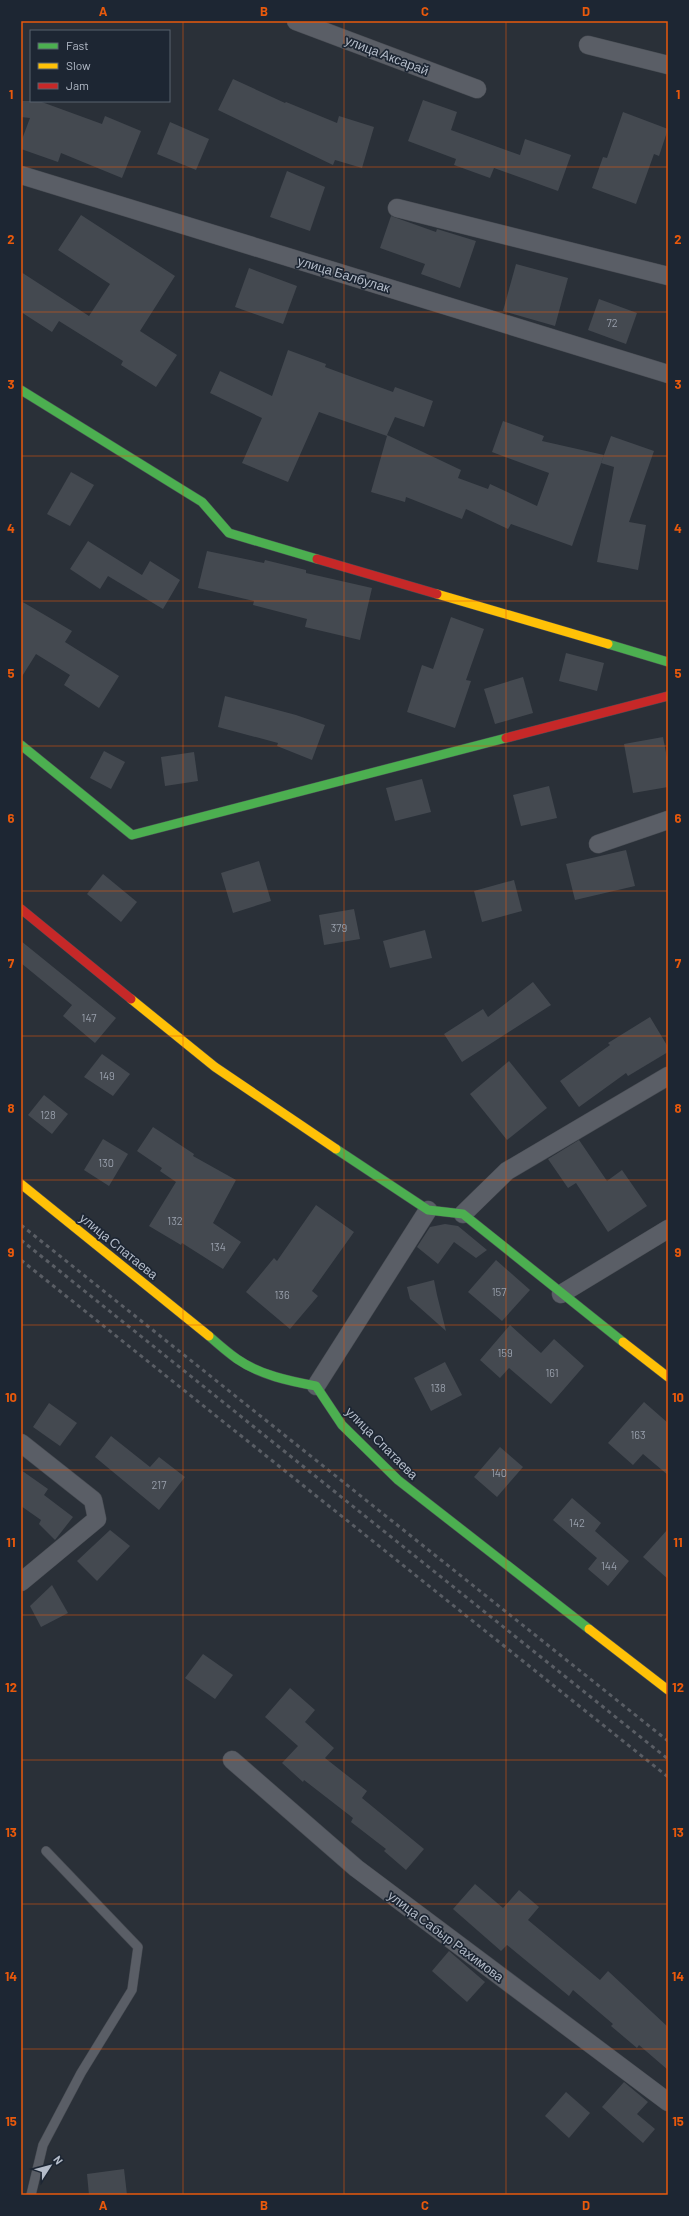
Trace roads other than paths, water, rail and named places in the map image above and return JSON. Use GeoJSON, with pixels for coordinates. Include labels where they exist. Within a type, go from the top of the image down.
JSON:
{"type":"FeatureCollection","features":[{"type":"Feature","properties":{"kind":"street","name":"улица Аксарай"},"geometry":{"type":"LineString","coordinates":[[296,21],[477,89]]}},
{"type":"Feature","properties":{"kind":"street"},"geometry":{"type":"LineString","coordinates":[[588,45],[668,65]]}},
{"type":"Feature","properties":{"kind":"street","name":"улица Балбулак"},"geometry":{"type":"LineString","coordinates":[[21,174],[668,374]]}},
{"type":"Feature","properties":{"kind":"street"},"geometry":{"type":"LineString","coordinates":[[397,208],[668,276]]}},
{"type":"Feature","properties":{"kind":"street"},"geometry":{"type":"LineString","coordinates":[[21,390],[202,502],[229,533],[668,662]]}},
{"type":"Feature","properties":{"kind":"street"},"geometry":{"type":"LineString","coordinates":[[21,745],[132,835],[668,696]]}},
{"type":"Feature","properties":{"kind":"street"},"geometry":{"type":"LineString","coordinates":[[598,844],[668,820]]}},
{"type":"Feature","properties":{"kind":"street"},"geometry":{"type":"LineString","coordinates":[[21,908],[215,1067],[428,1210],[463,1214],[561,1294],[668,1377]]}},
{"type":"Feature","properties":{"kind":"street"},"geometry":{"type":"LineString","coordinates":[[463,1214],[507,1171],[668,1076]]}},
{"type":"Feature","properties":{"kind":"street","name":"улица Спатаева"},"geometry":{"type":"LineString","coordinates":[[21,1184],[238,1360],[258,1372],[286,1381],[316,1386],[342,1425],[398,1480],[668,1690]]}},
{"type":"Feature","properties":{"kind":"street"},"geometry":{"type":"LineString","coordinates":[[316,1386],[428,1210]]}},
{"type":"Feature","properties":{"kind":"street"},"geometry":{"type":"LineString","coordinates":[[561,1294],[668,1229]]}},
{"type":"Feature","properties":{"kind":"street"},"geometry":{"type":"LineString","coordinates":[[21,1443],[93,1500],[98,1519],[21,1582]]}},
{"type":"Feature","properties":{"kind":"street","name":"улица Сабыр Рахимова"},"geometry":{"type":"LineString","coordinates":[[232,1760],[356,1868],[668,2102]]}},
{"type":"Feature","properties":{"kind":"lane"},"geometry":{"type":"LineString","coordinates":[[31,2195],[44,2145],[81,2073],[132,1990],[138,1947],[46,1851]]}},
{"type":"Feature","properties":{"kind":"railway"},"geometry":{"type":"LineString","coordinates":[[21,1225],[668,1741]]}},
{"type":"Feature","properties":{"kind":"railway"},"geometry":{"type":"LineString","coordinates":[[21,1240],[668,1759]]}},
{"type":"Feature","properties":{"kind":"railway"},"geometry":{"type":"LineString","coordinates":[[21,1260],[668,1777]]}}]}
